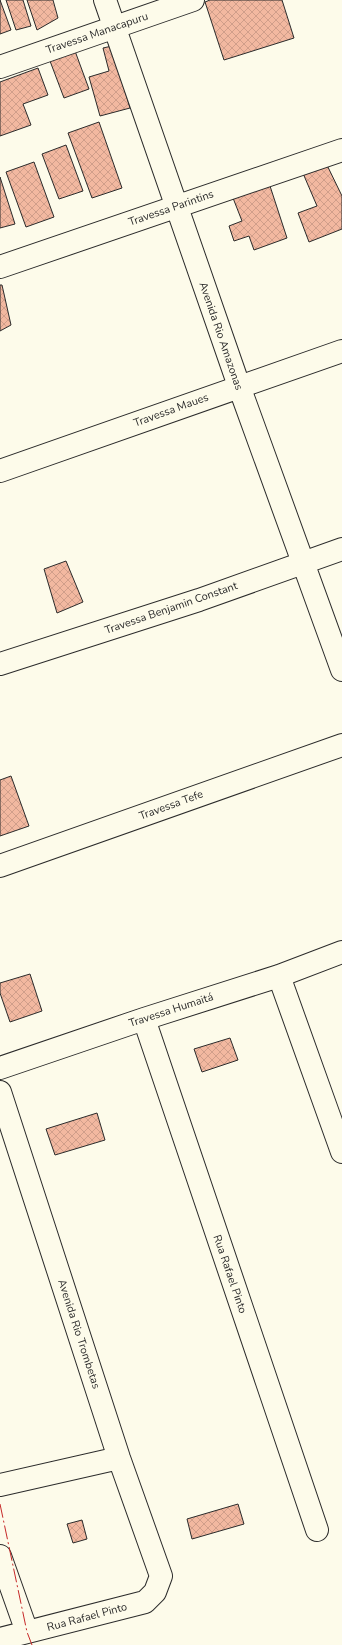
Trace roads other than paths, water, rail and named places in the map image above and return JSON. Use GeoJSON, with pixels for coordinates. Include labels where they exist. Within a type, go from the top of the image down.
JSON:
{"type":"FeatureCollection","features":[{"type":"Feature","properties":{"kind":"street","name":"Avenida Rio Amazonas"},"geometry":{"type":"LineString","coordinates":[[105,0],[239,386],[342,670]]}},
{"type":"Feature","properties":{"kind":"street","name":"Travessa Manacapuru"},"geometry":{"type":"LineString","coordinates":[[0,67],[193,0]]}},
{"type":"Feature","properties":{"kind":"street","name":"Travessa Parintins"},"geometry":{"type":"LineString","coordinates":[[0,267],[342,150]]}},
{"type":"Feature","properties":{"kind":"street","name":"Travessa Maues"},"geometry":{"type":"LineString","coordinates":[[0,471],[342,350]]}},
{"type":"Feature","properties":{"kind":"street","name":"Travessa Benjamin Constant"},"geometry":{"type":"LineString","coordinates":[[0,664],[199,600],[342,549]]}},
{"type":"Feature","properties":{"kind":"street","name":"Travessa Tefe"},"geometry":{"type":"LineString","coordinates":[[0,866],[342,745]]}},
{"type":"Feature","properties":{"kind":"street","name":"Travessa Humaitá"},"geometry":{"type":"LineString","coordinates":[[0,1068],[144,1018],[279,976],[342,952]]}},
{"type":"Feature","properties":{"kind":"street"},"geometry":{"type":"LineString","coordinates":[[279,976],[342,1152]]}},
{"type":"Feature","properties":{"kind":"street","name":"Rua Rafael Pinto"},"geometry":{"type":"LineString","coordinates":[[144,1018],[317,1530]]}},
{"type":"Feature","properties":{"kind":"street","name":"Avenida Rio Trombetas"},"geometry":{"type":"LineString","coordinates":[[0,1092],[119,1458],[161,1576]]}},
{"type":"Feature","properties":{"kind":"street"},"geometry":{"type":"LineString","coordinates":[[0,1485],[119,1458]]}},
{"type":"Feature","properties":{"kind":"street"},"geometry":{"type":"LineString","coordinates":[[0,1556],[27,1632]]}},
{"type":"Feature","properties":{"kind":"street","name":"Rua Rafael Pinto"},"geometry":{"type":"LineString","coordinates":[[0,1639],[145,1602],[155,1592],[161,1576]]}}]}
